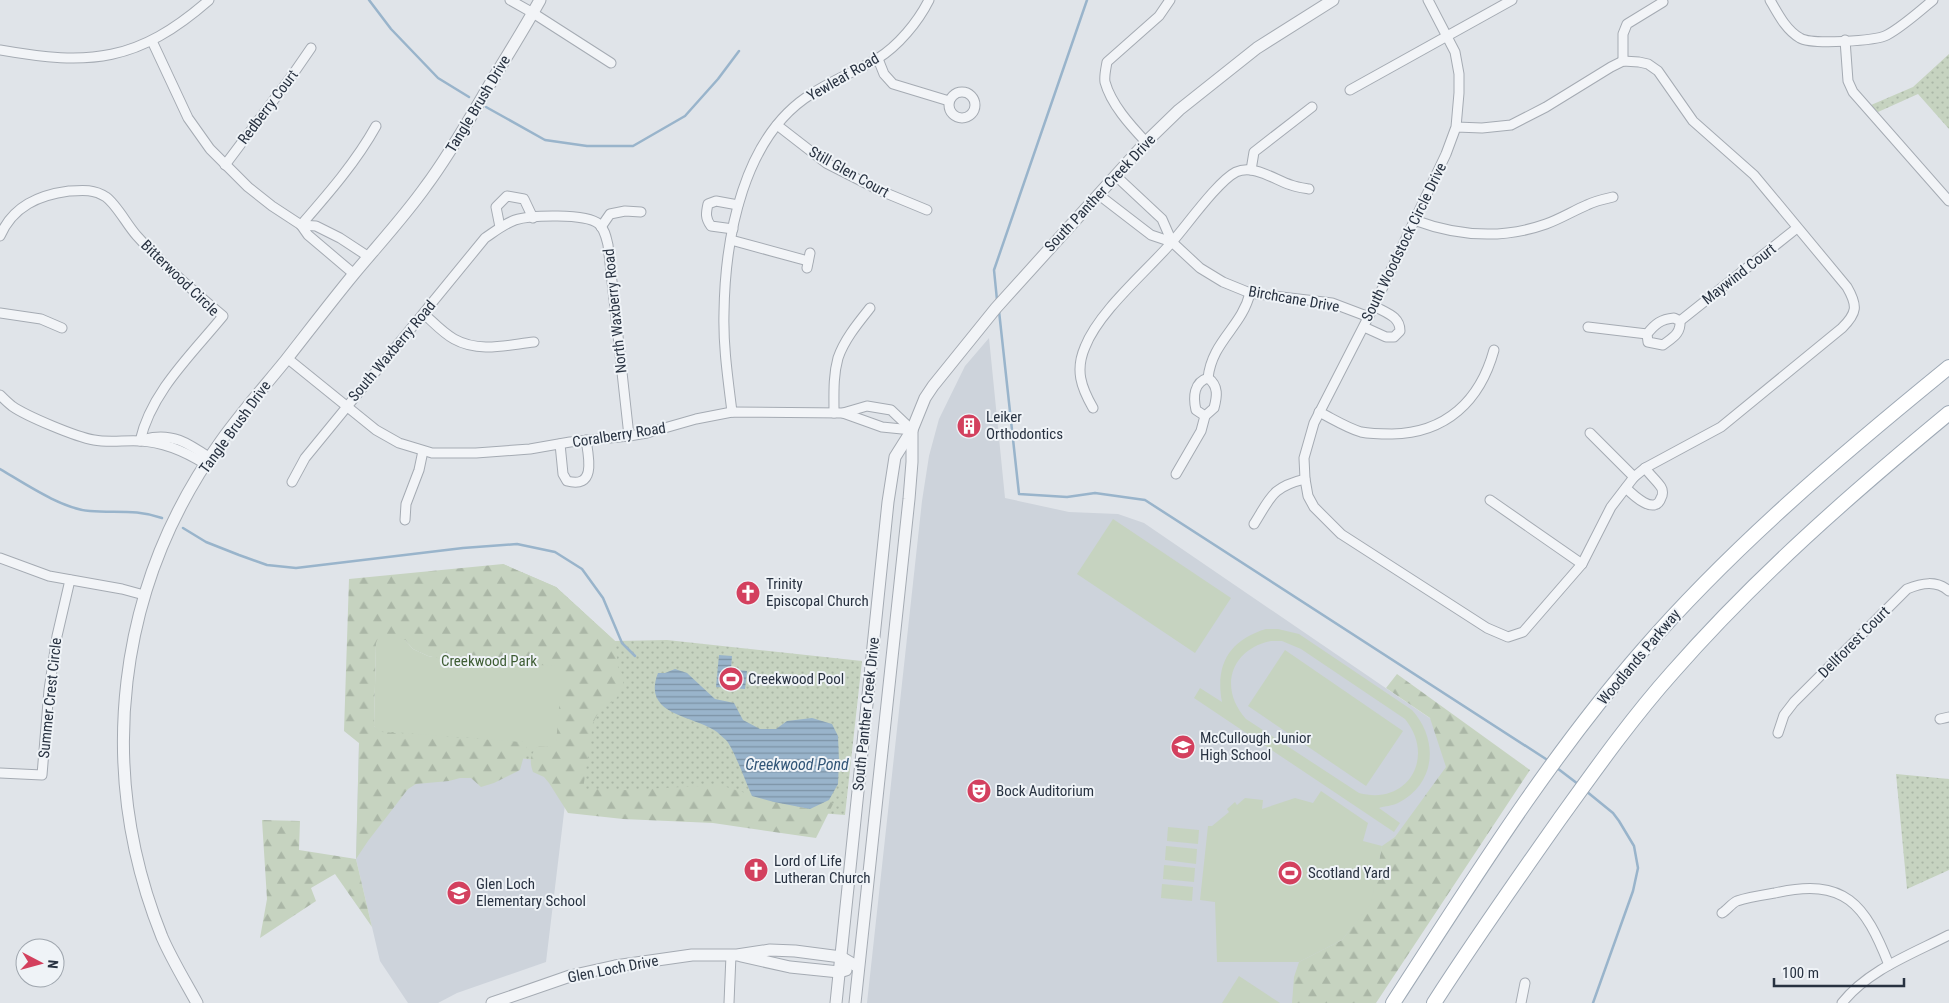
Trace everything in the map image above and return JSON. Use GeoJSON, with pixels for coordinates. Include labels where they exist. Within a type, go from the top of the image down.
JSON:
{"type":"FeatureCollection","features":[{"type":"Feature","properties":{"kind":"main road","name":"Woodlands Parkway"},"geometry":{"type":"LineString","coordinates":[[1393,1003],[1560,753],[1641,652],[1696,592],[1781,508],[1949,367]]}},
{"type":"Feature","properties":{"kind":"main road"},"geometry":{"type":"LineString","coordinates":[[1434,1003],[1489,919],[1590,776],[1640,710],[1710,630],[1803,538],[1949,413]]}},
{"type":"Feature","properties":{"kind":"street"},"geometry":{"type":"LineString","coordinates":[[0,50],[42,57],[91,58],[118,53],[152,41],[173,29],[209,0]]}},
{"type":"Feature","properties":{"kind":"street"},"geometry":{"type":"LineString","coordinates":[[510,0],[611,63]]}},
{"type":"Feature","properties":{"kind":"street","name":"Tangle Brush Drive"},"geometry":{"type":"LineString","coordinates":[[197,1003],[175,963],[157,923],[137,857],[128,810],[124,754],[125,700],[131,651],[144,595],[168,532],[208,461],[235,421],[426,187],[471,117],[540,0]]}},
{"type":"Feature","properties":{"kind":"street","name":"Yewleaf Road"},"geometry":{"type":"LineString","coordinates":[[732,412],[724,315],[726,274],[738,206],[757,155],[777,125],[799,102],[878,58],[906,34],[929,0]]}},
{"type":"Feature","properties":{"kind":"street"},"geometry":{"type":"LineString","coordinates":[[1146,142],[1131,125],[1110,94],[1104,80],[1107,62],[1158,16],[1170,0]]}},
{"type":"Feature","properties":{"kind":"street","name":"South Panther Creek Drive"},"geometry":{"type":"LineString","coordinates":[[836,1003],[888,502],[895,458],[912,430],[932,386],[999,304],[1146,142],[1179,110],[1243,58],[1333,0]]}},
{"type":"Feature","properties":{"kind":"street","name":"South Woodstock Circle Drive"},"geometry":{"type":"LineString","coordinates":[[1428,0],[1455,52],[1460,93],[1456,127],[1446,154],[1369,317],[1319,412],[1306,447],[1304,458],[1308,496],[1314,506],[1341,534],[1487,628],[1508,637],[1523,632],[1582,564]]}},
{"type":"Feature","properties":{"kind":"street"},"geometry":{"type":"LineString","coordinates":[[1350,90],[1512,0]]}},
{"type":"Feature","properties":{"kind":"street"},"geometry":{"type":"LineString","coordinates":[[1770,0],[1783,23],[1802,39],[1813,42],[1875,39],[1887,35],[1933,0]]}},
{"type":"Feature","properties":{"kind":"street"},"geometry":{"type":"LineString","coordinates":[[1623,61],[1623,34],[1627,24],[1663,2]]}},
{"type":"Feature","properties":{"kind":"street"},"geometry":{"type":"LineString","coordinates":[[1845,40],[1848,81],[1853,92],[1949,201]]}},
{"type":"Feature","properties":{"kind":"street"},"geometry":{"type":"LineString","coordinates":[[152,41],[188,118],[210,149],[224,165],[272,206],[301,225],[308,235],[354,274]]}},
{"type":"Feature","properties":{"kind":"street","name":"Redberry Court"},"geometry":{"type":"LineString","coordinates":[[224,165],[311,48]]}},
{"type":"Feature","properties":{"kind":"street"},"geometry":{"type":"LineString","coordinates":[[878,58],[884,74],[893,84],[949,102]]}},
{"type":"Feature","properties":{"kind":"street"},"geometry":{"type":"LineString","coordinates":[[1456,127],[1482,128],[1511,125],[1546,107],[1623,61],[1648,64],[1658,71],[1693,121],[1754,175],[1847,287],[1853,297],[1855,308],[1852,317],[1842,328],[1721,427],[1645,468],[1634,477],[1611,506],[1582,564],[1490,500]]}},
{"type":"Feature","properties":{"kind":"street"},"geometry":{"type":"LineString","coordinates":[[1251,170],[1254,152],[1312,107]]}},
{"type":"Feature","properties":{"kind":"street","name":"Still Glen Court"},"geometry":{"type":"LineString","coordinates":[[777,125],[826,163],[927,210]]}},
{"type":"Feature","properties":{"kind":"street"},"geometry":{"type":"LineString","coordinates":[[301,225],[366,145],[376,126]]}},
{"type":"Feature","properties":{"kind":"street"},"geometry":{"type":"LineString","coordinates":[[1093,408],[1081,384],[1080,365],[1084,348],[1100,320],[1172,242],[1219,186],[1237,171],[1251,170],[1291,186],[1309,189]]}},
{"type":"Feature","properties":{"kind":"street","name":"Birchcane Drive"},"geometry":{"type":"LineString","coordinates":[[1116,176],[1162,220],[1172,242],[1200,268],[1223,282],[1250,293],[1332,303],[1369,317]]}},
{"type":"Feature","properties":{"kind":"street","name":"Bitterwood Circle"},"geometry":{"type":"LineString","coordinates":[[0,236],[8,220],[19,208],[33,200],[60,192],[93,190],[107,198],[135,234],[169,270],[223,316],[159,396],[144,424],[140,441]]}},
{"type":"Feature","properties":{"kind":"street","name":"Birchcane Drive"},"geometry":{"type":"LineString","coordinates":[[1099,195],[1150,235],[1172,242]]}},
{"type":"Feature","properties":{"kind":"street"},"geometry":{"type":"LineString","coordinates":[[500,227],[496,207],[506,196],[524,199],[533,218]]}},
{"type":"Feature","properties":{"kind":"street"},"geometry":{"type":"LineString","coordinates":[[1414,220],[1434,228],[1468,235],[1490,235],[1521,231],[1546,224],[1589,204],[1613,197]]}},
{"type":"Feature","properties":{"kind":"street"},"geometry":{"type":"LineString","coordinates":[[733,229],[711,226],[706,220],[706,213],[708,204],[716,200],[738,206]]}},
{"type":"Feature","properties":{"kind":"street"},"geometry":{"type":"LineString","coordinates":[[601,227],[610,214],[625,211],[641,212]]}},
{"type":"Feature","properties":{"kind":"street","name":"North Waxberry Road"},"geometry":{"type":"LineString","coordinates":[[516,220],[579,217],[589,219],[604,231],[608,245],[629,436]]}},
{"type":"Feature","properties":{"kind":"street","name":"South Waxberry Road"},"geometry":{"type":"LineString","coordinates":[[292,482],[305,458],[473,252],[485,238],[500,227],[516,220]]}},
{"type":"Feature","properties":{"kind":"street"},"geometry":{"type":"LineString","coordinates":[[301,225],[316,226],[340,238],[369,257]]}},
{"type":"Feature","properties":{"kind":"street","name":"Maywind Court"},"geometry":{"type":"LineString","coordinates":[[1588,327],[1647,334],[1648,342],[1663,345],[1677,335],[1681,328],[1680,321],[1797,228]]}},
{"type":"Feature","properties":{"kind":"street"},"geometry":{"type":"LineString","coordinates":[[731,240],[808,261]]}},
{"type":"Feature","properties":{"kind":"street"},"geometry":{"type":"LineString","coordinates":[[1204,416],[1196,410],[1195,391],[1198,384],[1208,378],[1212,357],[1238,321],[1247,304],[1250,293]]}},
{"type":"Feature","properties":{"kind":"street"},"geometry":{"type":"LineString","coordinates":[[1364,327],[1394,338],[1400,331],[1400,324],[1396,318],[1374,306]]}},
{"type":"Feature","properties":{"kind":"street"},"geometry":{"type":"LineString","coordinates":[[839,413],[834,381],[839,357],[853,330],[870,308]]}},
{"type":"Feature","properties":{"kind":"street"},"geometry":{"type":"LineString","coordinates":[[0,313],[40,319],[62,328]]}},
{"type":"Feature","properties":{"kind":"street"},"geometry":{"type":"LineString","coordinates":[[424,314],[452,339],[470,347],[481,348],[534,342]]}},
{"type":"Feature","properties":{"kind":"street"},"geometry":{"type":"LineString","coordinates":[[1647,334],[1655,324],[1665,319],[1674,318],[1680,321]]}},
{"type":"Feature","properties":{"kind":"street"},"geometry":{"type":"LineString","coordinates":[[1319,412],[1348,427],[1363,432],[1409,434],[1430,428],[1450,417],[1468,401],[1480,385],[1489,368],[1494,350]]}},
{"type":"Feature","properties":{"kind":"street","name":"Coralberry Road"},"geometry":{"type":"LineString","coordinates":[[287,358],[387,437],[423,451],[447,454],[530,449],[586,440],[629,436],[732,412],[839,413],[867,406],[891,410],[912,430]]}},
{"type":"Feature","properties":{"kind":"street"},"geometry":{"type":"LineString","coordinates":[[1176,474],[1201,431],[1204,416],[1214,408],[1216,388],[1208,378]]}},
{"type":"Feature","properties":{"kind":"street"},"geometry":{"type":"LineString","coordinates":[[0,395],[12,406],[83,438],[110,442],[152,442],[208,461]]}},
{"type":"Feature","properties":{"kind":"street","name":"Coralberry Road"},"geometry":{"type":"LineString","coordinates":[[839,413],[882,427],[912,430]]}},
{"type":"Feature","properties":{"kind":"street","name":"South Panther Creek Drive"},"geometry":{"type":"LineString","coordinates":[[855,1003],[908,508],[912,462],[912,430]]}},
{"type":"Feature","properties":{"kind":"street"},"geometry":{"type":"LineString","coordinates":[[1590,433],[1634,477]]}},
{"type":"Feature","properties":{"kind":"street"},"geometry":{"type":"LineString","coordinates":[[560,444],[563,474],[566,481],[573,483],[582,480],[588,475],[590,463],[586,440]]}},
{"type":"Feature","properties":{"kind":"street"},"geometry":{"type":"LineString","coordinates":[[405,520],[406,504],[419,470],[423,451]]}},
{"type":"Feature","properties":{"kind":"street"},"geometry":{"type":"LineString","coordinates":[[1626,488],[1648,505],[1655,505],[1661,501],[1663,493],[1645,468]]}},
{"type":"Feature","properties":{"kind":"street"},"geometry":{"type":"LineString","coordinates":[[1254,524],[1272,495],[1281,487],[1305,480]]}},
{"type":"Feature","properties":{"kind":"street"},"geometry":{"type":"LineString","coordinates":[[0,558],[42,574],[144,595]]}},
{"type":"Feature","properties":{"kind":"street","name":"Summer Crest Circle"},"geometry":{"type":"LineString","coordinates":[[0,773],[42,775],[50,681],[57,636],[70,580]]}},
{"type":"Feature","properties":{"kind":"street","name":"Dellforest Court"},"geometry":{"type":"LineString","coordinates":[[1778,733],[1784,715],[1794,702],[1907,589],[1919,584],[1936,583],[1949,591]]}},
{"type":"Feature","properties":{"kind":"street"},"geometry":{"type":"LineString","coordinates":[[1722,914],[1736,902],[1789,890],[1816,888],[1828,890],[1846,898],[1862,910],[1881,945],[1889,965]]}},
{"type":"Feature","properties":{"kind":"street"},"geometry":{"type":"LineString","coordinates":[[1842,1003],[1859,985],[1889,965],[1949,936]]}},
{"type":"Feature","properties":{"kind":"street","name":"Glen Loch Drive"},"geometry":{"type":"LineString","coordinates":[[492,1003],[544,984],[615,966],[692,956],[734,955],[770,950],[841,956],[858,967]]}},
{"type":"Feature","properties":{"kind":"street"},"geometry":{"type":"LineString","coordinates":[[729,1003],[734,955]]}},
{"type":"Feature","properties":{"kind":"street","name":"Glen Loch Drive"},"geometry":{"type":"LineString","coordinates":[[734,955],[790,967],[839,972],[858,967]]}},
{"type":"Feature","properties":{"kind":"street"},"geometry":{"type":"LineString","coordinates":[[1521,1003],[1525,983]]}},
{"type":"Feature","properties":{"kind":"shaded area","name":"McCullough Junior High School"},"geometry":{"type":"Polygon","coordinates":[[[989,338],[1005,498],[1069,512],[1118,514],[1144,523],[1513,775],[1363,1003],[867,1003],[922,501],[929,456],[939,419],[965,366],[989,338]]]}},
{"type":"Feature","properties":{"kind":"shaded area","name":"Glen Loch Elementary School"},"geometry":{"type":"Polygon","coordinates":[[[359,743],[570,763],[546,962],[457,993],[438,1003],[408,1003],[380,961],[356,859],[359,743]]]}},
{"type":"Feature","properties":{"kind":"green space"},"geometry":{"type":"Polygon","coordinates":[[[1949,54],[1949,129],[1918,94],[1878,112],[1871,105],[1913,87],[1949,54]]]}},
{"type":"Feature","properties":{"kind":"green space"},"geometry":{"type":"Polygon","coordinates":[[[1113,519],[1231,598],[1195,653],[1077,574],[1113,519]]]}},
{"type":"Feature","properties":{"kind":"green space","name":"Creekwood Park"},"geometry":{"type":"Polygon","coordinates":[[[503,564],[556,587],[615,641],[667,640],[862,661],[845,815],[694,803],[565,800],[570,763],[367,744],[503,564]]]}},
{"type":"Feature","properties":{"kind":"green space"},"geometry":{"type":"Polygon","coordinates":[[[503,564],[556,587],[615,641],[618,667],[624,677],[622,690],[615,700],[600,709],[593,723],[583,789],[626,790],[720,785],[774,802],[810,809],[829,800],[833,804],[816,838],[713,823],[623,819],[568,813],[544,777],[533,772],[531,758],[536,748],[539,745],[548,747],[524,665],[502,663],[474,655],[457,660],[447,660],[428,656],[413,649],[405,640],[376,643],[374,726],[382,732],[524,742],[527,745],[520,770],[494,783],[481,787],[471,778],[460,778],[416,784],[408,789],[356,859],[359,743],[344,731],[349,579],[503,564]]]}},
{"type":"Feature","properties":{"kind":"green space"},"geometry":{"type":"Polygon","coordinates":[[[1266,629],[1278,629],[1299,634],[1412,710],[1421,722],[1427,735],[1429,748],[1429,761],[1426,773],[1420,785],[1411,795],[1396,804],[1379,808],[1400,823],[1394,832],[1194,698],[1200,688],[1222,702],[1220,689],[1223,666],[1234,647],[1253,634],[1266,629]],[[1271,641],[1257,645],[1246,652],[1238,661],[1233,671],[1232,695],[1237,707],[1246,719],[1359,793],[1376,795],[1391,792],[1403,785],[1412,775],[1417,763],[1418,748],[1414,734],[1405,719],[1301,649],[1282,641],[1271,641]]]}},
{"type":"Feature","properties":{"kind":"green space"},"geometry":{"type":"Polygon","coordinates":[[[381,636],[400,638],[405,640],[413,649],[428,656],[447,660],[457,660],[474,655],[502,663],[557,666],[562,672],[556,744],[553,747],[539,746],[534,750],[526,749],[527,745],[524,742],[378,731],[374,726],[376,643],[381,636]]]}},
{"type":"Feature","properties":{"kind":"green space"},"geometry":{"type":"Polygon","coordinates":[[[1285,650],[1403,731],[1366,786],[1248,706],[1285,650]]]}},
{"type":"Feature","properties":{"kind":"green space"},"geometry":{"type":"Polygon","coordinates":[[[1397,674],[1530,770],[1376,1003],[1292,1003],[1294,977],[1299,962],[1342,940],[1370,903],[1382,846],[1395,837],[1446,767],[1430,718],[1386,688],[1397,674]]]}},
{"type":"Feature","properties":{"kind":"green space"},"geometry":{"type":"Polygon","coordinates":[[[1896,774],[1949,779],[1949,870],[1907,889],[1896,774]]]}},
{"type":"Feature","properties":{"kind":"green space","name":"Scotland Yard"},"geometry":{"type":"Polygon","coordinates":[[[1321,791],[1368,823],[1363,841],[1382,846],[1371,903],[1342,940],[1299,962],[1217,962],[1215,902],[1200,900],[1208,826],[1212,826],[1229,812],[1227,809],[1235,802],[1237,805],[1245,798],[1263,800],[1262,809],[1295,798],[1313,803],[1321,791]]]}},
{"type":"Feature","properties":{"kind":"green space"},"geometry":{"type":"Polygon","coordinates":[[[262,820],[300,821],[299,850],[356,859],[372,927],[335,874],[311,888],[316,901],[260,938],[267,899],[262,820]]]}},
{"type":"Feature","properties":{"kind":"green space"},"geometry":{"type":"Polygon","coordinates":[[[1168,827],[1199,830],[1198,844],[1167,841],[1168,827]]]}},
{"type":"Feature","properties":{"kind":"green space"},"geometry":{"type":"Polygon","coordinates":[[[1166,846],[1197,849],[1196,864],[1165,860],[1166,846]]]}},
{"type":"Feature","properties":{"kind":"green space"},"geometry":{"type":"Polygon","coordinates":[[[1164,865],[1195,868],[1194,882],[1163,879],[1164,865]]]}},
{"type":"Feature","properties":{"kind":"green space"},"geometry":{"type":"Polygon","coordinates":[[[1162,884],[1193,887],[1192,901],[1161,898],[1162,884]]]}},
{"type":"Feature","properties":{"kind":"green space"},"geometry":{"type":"Polygon","coordinates":[[[1239,976],[1280,1003],[1222,1003],[1239,976]]]}},
{"type":"Feature","properties":{"kind":"water","name":"Creekwood Pool"},"geometry":{"type":"Polygon","coordinates":[[[719,655],[732,656],[731,669],[747,671],[745,689],[716,687],[719,655]]]}},
{"type":"Feature","properties":{"kind":"water","name":"Creekwood Pond"},"geometry":{"type":"Polygon","coordinates":[[[675,669],[687,673],[715,699],[734,703],[743,720],[760,729],[776,729],[787,721],[812,718],[832,724],[838,736],[839,761],[838,784],[829,800],[810,809],[752,796],[726,740],[714,730],[671,711],[662,705],[656,697],[655,687],[658,673],[665,673],[675,669]]]}},
{"type":"Feature","properties":{"kind":"waterway"},"geometry":{"type":"LineString","coordinates":[[369,0],[391,29],[438,78],[469,97]]}},
{"type":"Feature","properties":{"kind":"waterway"},"geometry":{"type":"LineString","coordinates":[[997,300],[994,270],[1087,0]]}},
{"type":"Feature","properties":{"kind":"waterway"},"geometry":{"type":"LineString","coordinates":[[486,107],[545,140],[587,146],[633,146],[685,116],[718,79],[739,51]]}},
{"type":"Feature","properties":{"kind":"waterway"},"geometry":{"type":"LineString","coordinates":[[999,311],[1019,494],[1067,497],[1095,493],[1145,500],[1549,761]]}},
{"type":"Feature","properties":{"kind":"waterway"},"geometry":{"type":"LineString","coordinates":[[0,469],[68,506],[90,511],[135,512],[162,518]]}},
{"type":"Feature","properties":{"kind":"waterway"},"geometry":{"type":"LineString","coordinates":[[183,528],[206,542],[267,565],[296,568],[463,548],[517,544],[555,552],[582,569],[603,598],[622,643],[635,656]]}},
{"type":"Feature","properties":{"kind":"waterway"},"geometry":{"type":"LineString","coordinates":[[1557,768],[1578,784]]}},
{"type":"Feature","properties":{"kind":"waterway"},"geometry":{"type":"LineString","coordinates":[[1586,791],[1613,813],[1619,821],[1634,846],[1638,868],[1633,891],[1593,1003]]}},
{"type":"Feature","properties":{"kind":"place","name":"Leiker Orthodontics"},"geometry":{"type":"Point","coordinates":[969,426]}},
{"type":"Feature","properties":{"kind":"place","name":"Trinity Episcopal Church"},"geometry":{"type":"Point","coordinates":[748,593]}},
{"type":"Feature","properties":{"kind":"place","name":"Creekwood Pool"},"geometry":{"type":"Point","coordinates":[731,679]}},
{"type":"Feature","properties":{"kind":"place","name":"McCullough Junior High School"},"geometry":{"type":"Point","coordinates":[1183,747]}},
{"type":"Feature","properties":{"kind":"place","name":"Bock Auditorium"},"geometry":{"type":"Point","coordinates":[979,791]}},
{"type":"Feature","properties":{"kind":"place","name":"Lord of Life Lutheran Church"},"geometry":{"type":"Point","coordinates":[756,870]}},
{"type":"Feature","properties":{"kind":"place","name":"Scotland Yard"},"geometry":{"type":"Point","coordinates":[1290,873]}},
{"type":"Feature","properties":{"kind":"place","name":"Glen Loch Elementary School"},"geometry":{"type":"Point","coordinates":[459,893]}}]}
